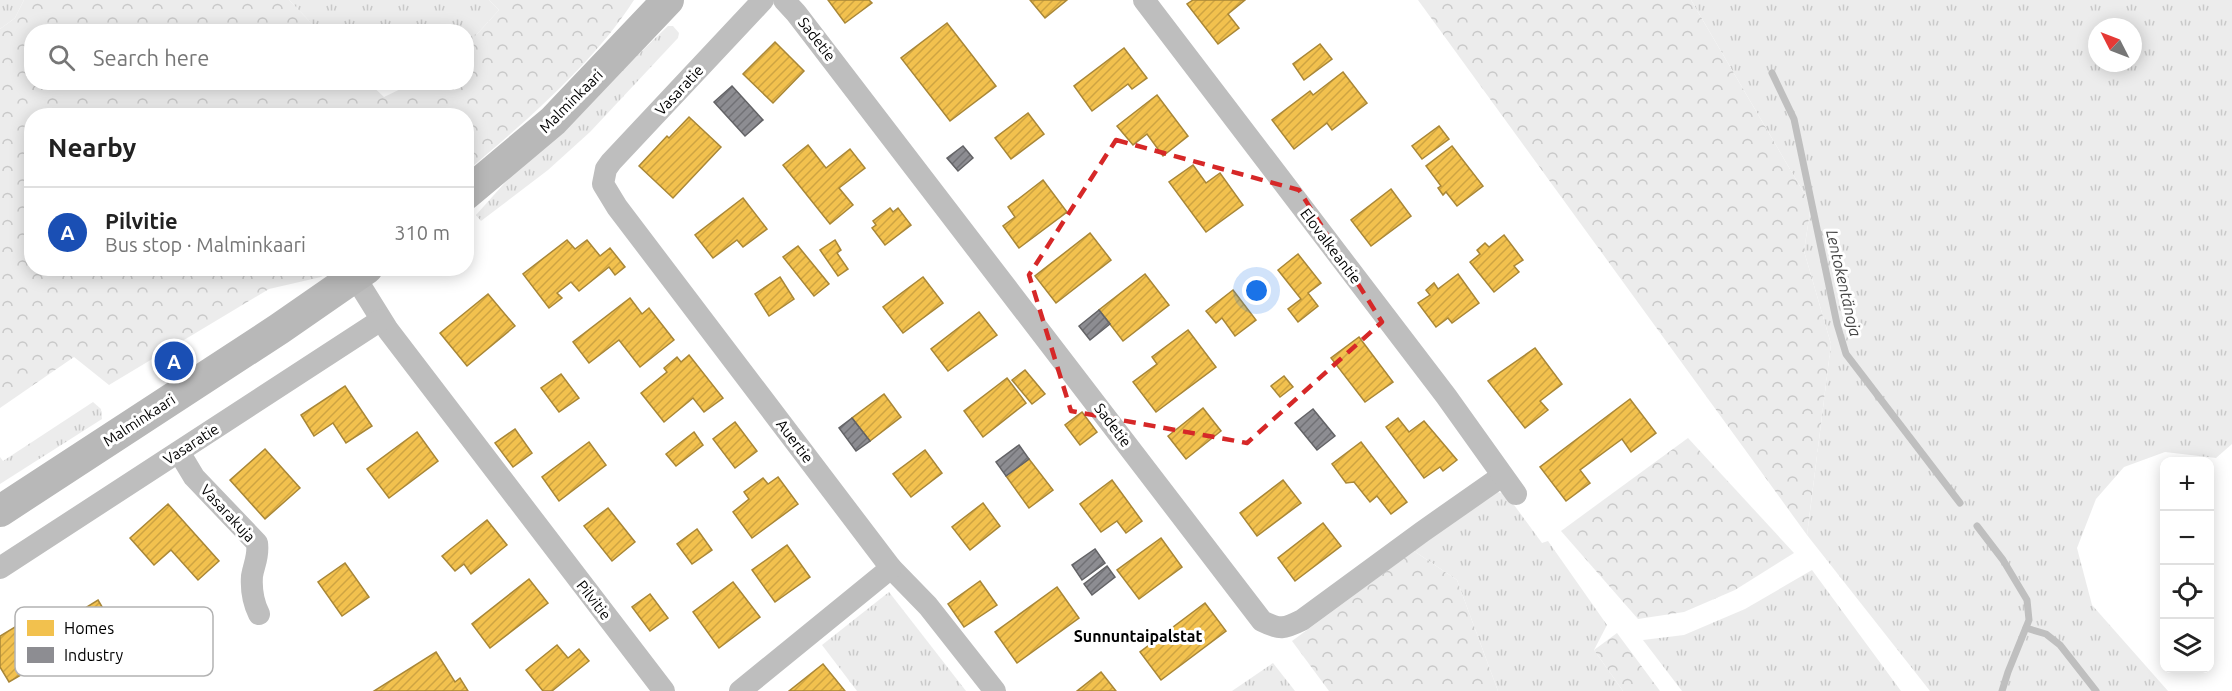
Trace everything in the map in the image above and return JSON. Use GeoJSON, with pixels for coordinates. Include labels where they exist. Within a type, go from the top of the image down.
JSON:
{"type":"FeatureCollection","features":[{"type":"Feature","properties":{"kind":"main road","name":"Malminkaari"},"geometry":{"type":"LineString","coordinates":[[474,187],[553,121],[668,0]]}},
{"type":"Feature","properties":{"kind":"main road","name":"Malminkaari"},"geometry":{"type":"LineString","coordinates":[[0,511],[356,276]]}},
{"type":"Feature","properties":{"kind":"street","name":"Vasaratie"},"geometry":{"type":"LineString","coordinates":[[603,184],[606,169],[611,162],[763,0]]}},
{"type":"Feature","properties":{"kind":"street","name":"Sadetie"},"geometry":{"type":"LineString","coordinates":[[784,0],[1042,332],[1262,621],[1276,628],[1287,628],[1302,620],[1422,532],[1509,485]]}},
{"type":"Feature","properties":{"kind":"street","name":"Elovalkeantie"},"geometry":{"type":"LineString","coordinates":[[1144,0],[1452,405],[1509,485]]}},
{"type":"Feature","properties":{"kind":"street","name":"Auertie"},"geometry":{"type":"LineString","coordinates":[[603,184],[611,199],[891,568],[928,606],[995,691]]}},
{"type":"Feature","properties":{"kind":"street","name":"Pilvitie"},"geometry":{"type":"LineString","coordinates":[[362,276],[381,320],[664,691]]}},
{"type":"Feature","properties":{"kind":"street","name":"Vasaratie"},"geometry":{"type":"LineString","coordinates":[[0,568],[381,320]]}},
{"type":"Feature","properties":{"kind":"street","name":"Vasarakuja"},"geometry":{"type":"LineString","coordinates":[[179,452],[194,477],[257,543],[258,555],[252,576],[253,602],[259,614]]}},
{"type":"Feature","properties":{"kind":"street"},"geometry":{"type":"LineString","coordinates":[[740,691],[891,568]]}},
{"type":"Feature","properties":{"kind":"highlighted area"},"geometry":{"type":"Polygon","coordinates":[[[1116,140],[1299,190],[1382,322],[1247,443],[1071,411],[1029,275],[1116,140]]]}},
{"type":"Feature","properties":{"kind":"green space"},"geometry":{"type":"Polygon","coordinates":[[[0,0],[24,0],[15,18],[0,29],[0,0]]]}},
{"type":"Feature","properties":{"kind":"green space"},"geometry":{"type":"Polygon","coordinates":[[[24,0],[289,0],[312,24],[24,24],[24,90],[377,90],[384,97],[398,90],[474,90],[474,37],[499,10],[489,0],[634,0],[599,47],[579,69],[512,133],[474,165],[474,108],[24,108],[24,276],[323,276],[269,289],[109,385],[74,357],[0,408],[0,29],[15,18],[24,0]]]}},
{"type":"Feature","properties":{"kind":"green space"},"geometry":{"type":"Polygon","coordinates":[[[289,0],[489,0],[499,10],[474,37],[474,24],[312,24],[289,0]]]}},
{"type":"Feature","properties":{"kind":"green space"},"geometry":{"type":"Polygon","coordinates":[[[1418,0],[1691,0],[1811,205],[1804,251],[1831,344],[1807,535],[1418,0]]]}},
{"type":"Feature","properties":{"kind":"green space"},"geometry":{"type":"Polygon","coordinates":[[[1691,0],[2232,0],[2232,444],[2216,458],[2165,452],[2124,467],[2096,499],[2077,548],[2092,605],[2168,691],[1930,691],[1807,535],[1831,344],[1804,251],[1811,205],[1691,0]]]}},
{"type":"Feature","properties":{"kind":"green space"},"geometry":{"type":"Polygon","coordinates":[[[668,26],[673,26],[679,33],[678,38],[590,132],[548,170],[481,221],[476,215],[510,177],[668,26]]]}},
{"type":"Feature","properties":{"kind":"green space"},"geometry":{"type":"Polygon","coordinates":[[[93,402],[101,409],[102,419],[0,484],[0,457],[3,461],[93,402]]]}},
{"type":"Feature","properties":{"kind":"green space"},"geometry":{"type":"Polygon","coordinates":[[[1688,438],[1794,553],[1735,590],[1684,612],[1638,619],[1561,531],[1688,438]]]}},
{"type":"Feature","properties":{"kind":"green space"},"geometry":{"type":"Polygon","coordinates":[[[1493,491],[1506,494],[1542,543],[1548,541],[1607,625],[1594,650],[1623,691],[1498,691],[1457,580],[1414,551],[1493,491]]]}},
{"type":"Feature","properties":{"kind":"green space"},"geometry":{"type":"Polygon","coordinates":[[[1414,551],[1457,580],[1498,691],[1329,691],[1292,641],[1414,551]]]}},
{"type":"Feature","properties":{"kind":"green space"},"geometry":{"type":"Polygon","coordinates":[[[1812,570],[1901,691],[1682,691],[1643,640],[1684,635],[1745,609],[1812,570]]]}},
{"type":"Feature","properties":{"kind":"green space"},"geometry":{"type":"Polygon","coordinates":[[[889,592],[966,691],[857,691],[822,645],[889,592]]]}},
{"type":"Feature","properties":{"kind":"green space"},"geometry":{"type":"Polygon","coordinates":[[[1617,633],[1660,691],[1623,691],[1594,650],[1617,633]]]}},
{"type":"Feature","properties":{"kind":"green space"},"geometry":{"type":"Polygon","coordinates":[[[1273,663],[1295,691],[1232,691],[1273,663]]]}},
{"type":"Feature","properties":{"kind":"building: Homes"},"geometry":{"type":"Polygon","coordinates":[[[828,0],[869,0],[872,3],[845,23],[828,0]]]}},
{"type":"Feature","properties":{"kind":"building: Homes"},"geometry":{"type":"Polygon","coordinates":[[[1030,0],[1067,0],[1045,18],[1030,0]]]}},
{"type":"Feature","properties":{"kind":"building: Homes"},"geometry":{"type":"Polygon","coordinates":[[[1193,0],[1245,0],[1228,14],[1239,28],[1218,44],[1187,4],[1193,0]]]}},
{"type":"Feature","properties":{"kind":"building: Homes"},"geometry":{"type":"Polygon","coordinates":[[[947,23],[996,86],[950,121],[901,58],[947,23]]]}},
{"type":"Feature","properties":{"kind":"building: Homes"},"geometry":{"type":"Polygon","coordinates":[[[775,42],[804,71],[773,103],[743,74],[775,42]]]}},
{"type":"Feature","properties":{"kind":"building: Homes"},"geometry":{"type":"Polygon","coordinates":[[[1320,44],[1332,59],[1304,80],[1293,64],[1320,44]]]}},
{"type":"Feature","properties":{"kind":"building: Homes"},"geometry":{"type":"Polygon","coordinates":[[[1124,48],[1147,78],[1132,89],[1128,84],[1092,111],[1074,86],[1124,48]]]}},
{"type":"Feature","properties":{"kind":"building: Homes"},"geometry":{"type":"Polygon","coordinates":[[[1343,72],[1367,103],[1332,130],[1327,123],[1294,149],[1272,120],[1310,91],[1313,95],[1343,72]]]}},
{"type":"Feature","properties":{"kind":"building: Homes"},"geometry":{"type":"Polygon","coordinates":[[[1157,95],[1188,136],[1163,156],[1147,134],[1133,145],[1117,126],[1157,95]]]}},
{"type":"Feature","properties":{"kind":"building: Homes"},"geometry":{"type":"Polygon","coordinates":[[[1028,113],[1044,134],[1011,159],[995,138],[1028,113]]]}},
{"type":"Feature","properties":{"kind":"building: Homes"},"geometry":{"type":"Polygon","coordinates":[[[689,117],[721,147],[673,198],[639,166],[667,136],[669,138],[689,117]]]}},
{"type":"Feature","properties":{"kind":"building: Homes"},"geometry":{"type":"Polygon","coordinates":[[[1439,126],[1449,139],[1422,159],[1412,146],[1439,126]]]}},
{"type":"Feature","properties":{"kind":"building: Homes"},"geometry":{"type":"Polygon","coordinates":[[[808,145],[826,168],[850,149],[865,168],[839,188],[853,205],[830,224],[783,165],[808,145]]]}},
{"type":"Feature","properties":{"kind":"building: Homes"},"geometry":{"type":"Polygon","coordinates":[[[1452,146],[1483,186],[1457,206],[1446,192],[1443,195],[1438,188],[1441,186],[1426,166],[1452,146]]]}},
{"type":"Feature","properties":{"kind":"building: Homes"},"geometry":{"type":"Polygon","coordinates":[[[1193,165],[1206,183],[1220,173],[1243,205],[1206,232],[1169,182],[1193,165]]]}},
{"type":"Feature","properties":{"kind":"building: Homes"},"geometry":{"type":"Polygon","coordinates":[[[1043,180],[1067,212],[1019,248],[1003,226],[1015,217],[1008,207],[1043,180]]]}},
{"type":"Feature","properties":{"kind":"building: Homes"},"geometry":{"type":"Polygon","coordinates":[[[1391,189],[1411,216],[1371,246],[1351,220],[1391,189]]]}},
{"type":"Feature","properties":{"kind":"building: Homes"},"geometry":{"type":"Polygon","coordinates":[[[743,198],[767,229],[743,247],[737,240],[713,258],[695,235],[743,198]]]}},
{"type":"Feature","properties":{"kind":"building: Homes"},"geometry":{"type":"Polygon","coordinates":[[[890,208],[893,212],[898,208],[911,225],[885,245],[872,228],[876,225],[873,221],[890,208]]]}},
{"type":"Feature","properties":{"kind":"building: Homes"},"geometry":{"type":"Polygon","coordinates":[[[1090,233],[1111,260],[1056,303],[1035,276],[1090,233]]]}},
{"type":"Feature","properties":{"kind":"building: Homes"},"geometry":{"type":"Polygon","coordinates":[[[1504,235],[1523,260],[1514,266],[1519,272],[1494,292],[1470,262],[1480,254],[1477,250],[1485,243],[1489,247],[1504,235]]]}},
{"type":"Feature","properties":{"kind":"building: Homes"},"geometry":{"type":"Polygon","coordinates":[[[567,240],[575,249],[587,240],[600,256],[610,248],[625,267],[615,275],[609,267],[579,291],[571,282],[557,293],[562,298],[549,308],[523,274],[567,240]]]}},
{"type":"Feature","properties":{"kind":"building: Homes"},"geometry":{"type":"Polygon","coordinates":[[[835,240],[841,250],[837,253],[848,269],[838,276],[820,250],[835,240]]]}},
{"type":"Feature","properties":{"kind":"building: Homes"},"geometry":{"type":"Polygon","coordinates":[[[798,246],[829,284],[814,296],[783,257],[798,246]]]}},
{"type":"Feature","properties":{"kind":"building: Homes"},"geometry":{"type":"Polygon","coordinates":[[[1298,254],[1321,283],[1308,293],[1318,306],[1298,322],[1288,309],[1301,299],[1278,270],[1298,254]]]}},
{"type":"Feature","properties":{"kind":"building: Homes"},"geometry":{"type":"Polygon","coordinates":[[[1145,274],[1169,305],[1123,341],[1099,310],[1145,274]]]}},
{"type":"Feature","properties":{"kind":"building: Homes"},"geometry":{"type":"Polygon","coordinates":[[[1458,274],[1479,303],[1452,323],[1448,318],[1436,327],[1418,303],[1430,295],[1426,290],[1434,283],[1438,289],[1458,274]]]}},
{"type":"Feature","properties":{"kind":"building: Homes"},"geometry":{"type":"Polygon","coordinates":[[[780,277],[794,299],[769,316],[755,294],[780,277]]]}},
{"type":"Feature","properties":{"kind":"building: Homes"},"geometry":{"type":"Polygon","coordinates":[[[923,277],[943,303],[903,333],[883,307],[923,277]]]}},
{"type":"Feature","properties":{"kind":"building: Homes"},"geometry":{"type":"Polygon","coordinates":[[[1233,290],[1256,320],[1235,336],[1222,318],[1216,323],[1206,311],[1233,290]]]}},
{"type":"Feature","properties":{"kind":"building: Homes"},"geometry":{"type":"Polygon","coordinates":[[[488,294],[515,326],[467,366],[440,333],[488,294]]]}},
{"type":"Feature","properties":{"kind":"building: Homes"},"geometry":{"type":"Polygon","coordinates":[[[630,298],[642,314],[649,308],[674,340],[640,367],[619,340],[589,363],[573,342],[630,298]]]}},
{"type":"Feature","properties":{"kind":"building: Homes"},"geometry":{"type":"Polygon","coordinates":[[[979,312],[997,335],[948,371],[931,349],[979,312]]]}},
{"type":"Feature","properties":{"kind":"building: Homes"},"geometry":{"type":"Polygon","coordinates":[[[1188,330],[1216,367],[1156,412],[1133,382],[1157,364],[1152,357],[1188,330]]]}},
{"type":"Feature","properties":{"kind":"building: Homes"},"geometry":{"type":"Polygon","coordinates":[[[1359,337],[1393,382],[1365,402],[1331,358],[1359,337]]]}},
{"type":"Feature","properties":{"kind":"building: Homes"},"geometry":{"type":"Polygon","coordinates":[[[1535,348],[1562,384],[1540,401],[1548,410],[1525,428],[1488,381],[1535,348]]]}},
{"type":"Feature","properties":{"kind":"building: Homes"},"geometry":{"type":"Polygon","coordinates":[[[689,355],[723,398],[704,412],[693,398],[664,422],[641,393],[667,372],[664,368],[677,357],[681,362],[689,355]]]}},
{"type":"Feature","properties":{"kind":"building: Homes"},"geometry":{"type":"Polygon","coordinates":[[[1025,370],[1045,394],[1032,404],[1012,380],[1025,370]]]}},
{"type":"Feature","properties":{"kind":"building: Homes"},"geometry":{"type":"Polygon","coordinates":[[[561,374],[579,398],[559,412],[541,388],[561,374]]]}},
{"type":"Feature","properties":{"kind":"building: Homes"},"geometry":{"type":"Polygon","coordinates":[[[1284,376],[1293,387],[1280,397],[1271,386],[1284,376]]]}},
{"type":"Feature","properties":{"kind":"building: Homes"},"geometry":{"type":"Polygon","coordinates":[[[1007,378],[1026,403],[983,437],[964,411],[1007,378]]]}},
{"type":"Feature","properties":{"kind":"building: Homes"},"geometry":{"type":"Polygon","coordinates":[[[345,386],[372,426],[346,443],[333,423],[314,436],[301,415],[345,386]]]}},
{"type":"Feature","properties":{"kind":"building: Homes"},"geometry":{"type":"Polygon","coordinates":[[[884,394],[901,417],[870,441],[852,418],[884,394]]]}},
{"type":"Feature","properties":{"kind":"building: Homes"},"geometry":{"type":"Polygon","coordinates":[[[1630,399],[1656,433],[1631,452],[1622,439],[1580,470],[1590,483],[1566,501],[1540,467],[1630,399]]]}},
{"type":"Feature","properties":{"kind":"building: Homes"},"geometry":{"type":"Polygon","coordinates":[[[1203,408],[1221,431],[1186,459],[1168,436],[1203,408]]]}},
{"type":"Feature","properties":{"kind":"building: Homes"},"geometry":{"type":"Polygon","coordinates":[[[1082,412],[1097,432],[1080,445],[1065,425],[1082,412]]]}},
{"type":"Feature","properties":{"kind":"building: Homes"},"geometry":{"type":"Polygon","coordinates":[[[1398,418],[1409,432],[1424,421],[1457,460],[1443,471],[1440,467],[1424,478],[1386,427],[1398,418]]]}},
{"type":"Feature","properties":{"kind":"building: Homes"},"geometry":{"type":"Polygon","coordinates":[[[735,422],[757,451],[735,468],[713,439],[735,422]]]}},
{"type":"Feature","properties":{"kind":"building: Homes"},"geometry":{"type":"Polygon","coordinates":[[[515,429],[532,453],[513,467],[495,443],[515,429]]]}},
{"type":"Feature","properties":{"kind":"building: Homes"},"geometry":{"type":"Polygon","coordinates":[[[417,432],[438,461],[389,498],[367,469],[417,432]]]}},
{"type":"Feature","properties":{"kind":"building: Homes"},"geometry":{"type":"Polygon","coordinates":[[[694,432],[703,445],[676,466],[666,454],[694,432]]]}},
{"type":"Feature","properties":{"kind":"building: Homes"},"geometry":{"type":"Polygon","coordinates":[[[589,442],[606,465],[559,501],[542,477],[589,442]]]}},
{"type":"Feature","properties":{"kind":"building: Homes"},"geometry":{"type":"Polygon","coordinates":[[[1361,442],[1407,502],[1391,514],[1377,496],[1370,502],[1354,482],[1346,483],[1332,464],[1361,442]]]}},
{"type":"Feature","properties":{"kind":"building: Homes"},"geometry":{"type":"Polygon","coordinates":[[[265,449],[300,488],[265,519],[230,480],[265,449]]]}},
{"type":"Feature","properties":{"kind":"building: Homes"},"geometry":{"type":"Polygon","coordinates":[[[925,450],[942,473],[911,497],[893,474],[925,450]]]}},
{"type":"Feature","properties":{"kind":"building: Homes"},"geometry":{"type":"Polygon","coordinates":[[[1029,459],[1053,490],[1029,508],[1006,476],[1029,459]]]}},
{"type":"Feature","properties":{"kind":"building: Homes"},"geometry":{"type":"Polygon","coordinates":[[[778,477],[798,504],[752,538],[733,512],[749,499],[744,492],[763,478],[768,484],[778,477]]]}},
{"type":"Feature","properties":{"kind":"building: Homes"},"geometry":{"type":"Polygon","coordinates":[[[1112,480],[1142,521],[1126,533],[1117,521],[1101,532],[1080,504],[1112,480]]]}},
{"type":"Feature","properties":{"kind":"building: Homes"},"geometry":{"type":"Polygon","coordinates":[[[1283,480],[1301,503],[1257,536],[1240,513],[1283,480]]]}},
{"type":"Feature","properties":{"kind":"building: Homes"},"geometry":{"type":"Polygon","coordinates":[[[983,503],[1000,526],[970,550],[952,527],[983,503]]]}},
{"type":"Feature","properties":{"kind":"building: Homes"},"geometry":{"type":"Polygon","coordinates":[[[168,504],[219,561],[198,580],[171,550],[154,565],[130,538],[168,504]]]}},
{"type":"Feature","properties":{"kind":"building: Homes"},"geometry":{"type":"Polygon","coordinates":[[[608,508],[635,542],[612,561],[584,526],[608,508]]]}},
{"type":"Feature","properties":{"kind":"building: Homes"},"geometry":{"type":"Polygon","coordinates":[[[487,520],[507,545],[471,574],[464,564],[455,571],[442,556],[487,520]]]}},
{"type":"Feature","properties":{"kind":"building: Homes"},"geometry":{"type":"Polygon","coordinates":[[[1323,523],[1341,546],[1295,581],[1278,558],[1323,523]]]}},
{"type":"Feature","properties":{"kind":"building: Homes"},"geometry":{"type":"Polygon","coordinates":[[[697,529],[712,550],[692,564],[677,544],[697,529]]]}},
{"type":"Feature","properties":{"kind":"building: Homes"},"geometry":{"type":"Polygon","coordinates":[[[1161,538],[1182,567],[1139,599],[1117,570],[1161,538]]]}},
{"type":"Feature","properties":{"kind":"building: Homes"},"geometry":{"type":"Polygon","coordinates":[[[787,545],[810,577],[775,602],[752,570],[787,545]]]}},
{"type":"Feature","properties":{"kind":"building: Homes"},"geometry":{"type":"Polygon","coordinates":[[[345,563],[369,597],[342,616],[318,582],[345,563]]]}},
{"type":"Feature","properties":{"kind":"building: Homes"},"geometry":{"type":"Polygon","coordinates":[[[529,579],[548,603],[490,648],[472,624],[529,579]]]}},
{"type":"Feature","properties":{"kind":"building: Homes"},"geometry":{"type":"Polygon","coordinates":[[[980,581],[997,605],[964,627],[948,604],[980,581]]]}},
{"type":"Feature","properties":{"kind":"building: Homes"},"geometry":{"type":"Polygon","coordinates":[[[733,582],[760,617],[719,648],[693,612],[733,582]]]}},
{"type":"Feature","properties":{"kind":"building: Homes"},"geometry":{"type":"Polygon","coordinates":[[[1057,587],[1079,618],[1017,663],[995,632],[1057,587]]]}},
{"type":"Feature","properties":{"kind":"building: Homes"},"geometry":{"type":"Polygon","coordinates":[[[650,594],[668,618],[650,631],[632,607],[650,594]]]}},
{"type":"Feature","properties":{"kind":"building: Homes"},"geometry":{"type":"Polygon","coordinates":[[[98,600],[102,607],[87,607],[98,600]]]}},
{"type":"Feature","properties":{"kind":"building: Homes"},"geometry":{"type":"Polygon","coordinates":[[[1205,603],[1226,631],[1161,680],[1140,652],[1205,603]]]}},
{"type":"Feature","properties":{"kind":"building: Homes"},"geometry":{"type":"Polygon","coordinates":[[[15,627],[15,676],[19,676],[9,682],[0,667],[0,636],[15,627]]]}},
{"type":"Feature","properties":{"kind":"building: Homes"},"geometry":{"type":"Polygon","coordinates":[[[557,645],[568,658],[579,649],[589,661],[552,691],[543,691],[526,670],[557,645]]]}},
{"type":"Feature","properties":{"kind":"building: Homes"},"geometry":{"type":"Polygon","coordinates":[[[436,652],[455,682],[460,678],[468,691],[374,691],[436,652]]]}},
{"type":"Feature","properties":{"kind":"building: Homes"},"geometry":{"type":"Polygon","coordinates":[[[823,664],[845,691],[789,691],[823,664]]]}},
{"type":"Feature","properties":{"kind":"building: Homes"},"geometry":{"type":"Polygon","coordinates":[[[1101,672],[1116,691],[1077,691],[1101,672]]]}},
{"type":"Feature","properties":{"kind":"building: Industry"},"geometry":{"type":"Polygon","coordinates":[[[732,86],[763,120],[745,136],[714,102],[732,86]]]}},
{"type":"Feature","properties":{"kind":"building: Industry"},"geometry":{"type":"Polygon","coordinates":[[[963,146],[973,158],[958,171],[947,158],[963,146]]]}},
{"type":"Feature","properties":{"kind":"building: Industry"},"geometry":{"type":"Polygon","coordinates":[[[1099,310],[1110,324],[1090,340],[1079,326],[1099,310]]]}},
{"type":"Feature","properties":{"kind":"building: Industry"},"geometry":{"type":"Polygon","coordinates":[[[1313,409],[1335,436],[1317,450],[1295,423],[1313,409]]]}},
{"type":"Feature","properties":{"kind":"building: Industry"},"geometry":{"type":"Polygon","coordinates":[[[852,418],[870,441],[856,451],[839,428],[852,418]]]}},
{"type":"Feature","properties":{"kind":"building: Industry"},"geometry":{"type":"Polygon","coordinates":[[[1019,445],[1029,459],[1006,476],[996,462],[1019,445]]]}},
{"type":"Feature","properties":{"kind":"building: Industry"},"geometry":{"type":"Polygon","coordinates":[[[1095,549],[1105,563],[1082,580],[1072,565],[1095,549]]]}},
{"type":"Feature","properties":{"kind":"building: Industry"},"geometry":{"type":"Polygon","coordinates":[[[1107,566],[1115,577],[1092,595],[1084,584],[1107,566]]]}},
{"type":"Feature","properties":{"kind":"waterway","name":"Lentokentänoja"},"geometry":{"type":"LineString","coordinates":[[1772,73],[1794,119],[1837,324],[1846,354],[1960,503]]}},
{"type":"Feature","properties":{"kind":"waterway","name":"Lentokentänoja"},"geometry":{"type":"LineString","coordinates":[[1977,526],[2003,560],[2027,600],[2029,620],[2002,691]]}},
{"type":"Feature","properties":{"kind":"waterway"},"geometry":{"type":"LineString","coordinates":[[2026,628],[2046,634],[2060,645],[2096,691]]}},
{"type":"Feature","properties":{"kind":"place","name":"Pilvitie"},"geometry":{"type":"Point","coordinates":[174,361]}},
{"type":"Feature","properties":{"kind":"district","name":"Sunnuntaipalstat"},"geometry":{"type":"Point","coordinates":[1138,636]}}]}
